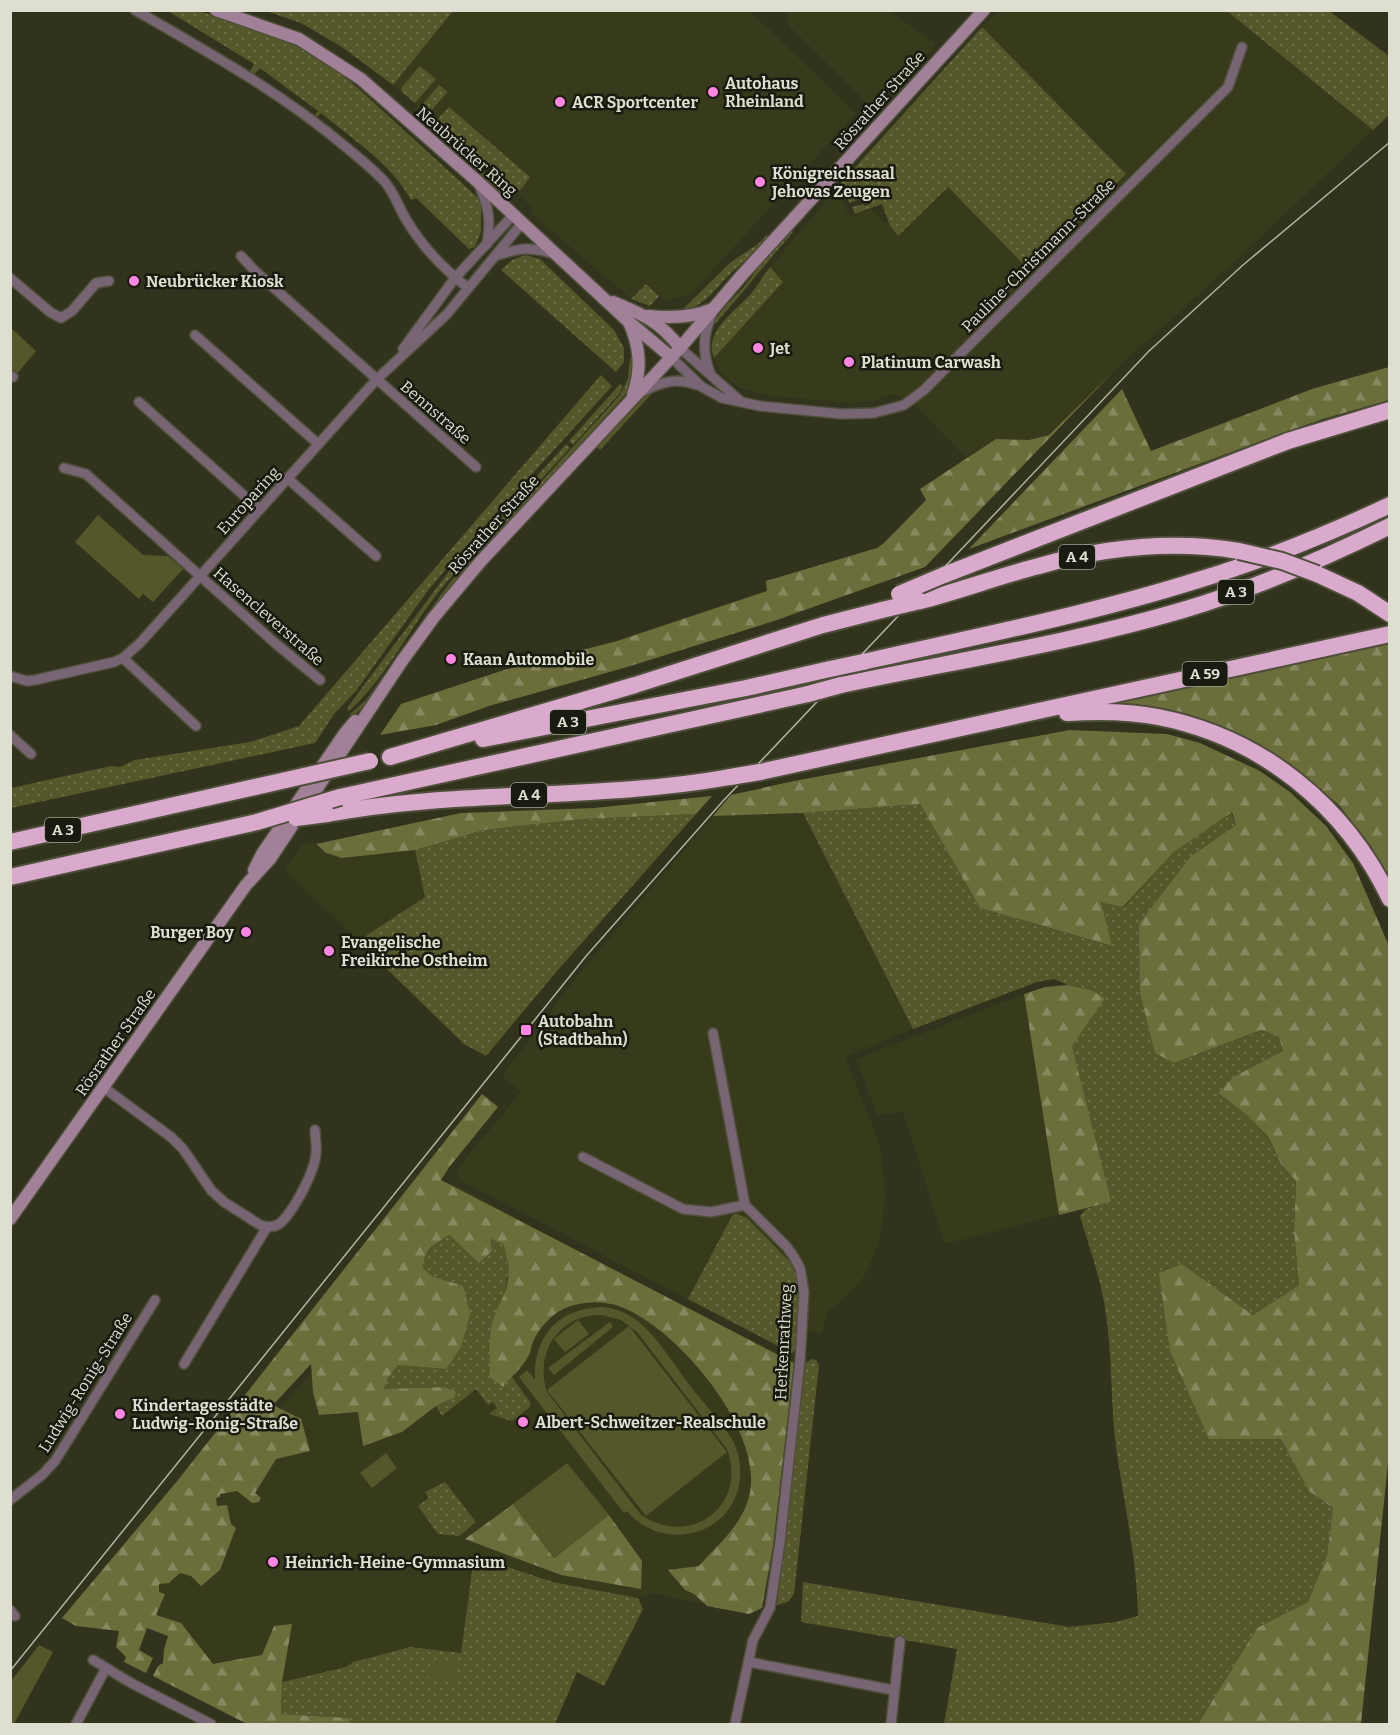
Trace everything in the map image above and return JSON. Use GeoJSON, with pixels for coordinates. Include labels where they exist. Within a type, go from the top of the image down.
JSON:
{"type":"FeatureCollection","features":[{"type":"Feature","properties":{"kind":"highway"},"geometry":{"type":"LineString","coordinates":[[823,625],[944,575],[1288,441],[1389,410]]}},
{"type":"Feature","properties":{"kind":"highway","name":"A 3"},"geometry":{"type":"LineString","coordinates":[[10,842],[390,757],[746,688],[1104,608],[1196,581],[1293,547],[1389,505]]}},
{"type":"Feature","properties":{"kind":"highway","name":"A 3"},"geometry":{"type":"LineString","coordinates":[[10,877],[257,822],[340,797],[842,685],[1075,638],[1183,610],[1274,578],[1389,526]]}},
{"type":"Feature","properties":{"kind":"highway","name":"A 4"},"geometry":{"type":"LineString","coordinates":[[390,757],[823,625],[920,601],[1040,565],[1113,549],[1190,545],[1281,561],[1351,590],[1389,614]]}},
{"type":"Feature","properties":{"kind":"highway","name":"A 59"},"geometry":{"type":"LineString","coordinates":[[1022,715],[1389,634]]}},
{"type":"Feature","properties":{"kind":"highway","name":"A 4"},"geometry":{"type":"LineString","coordinates":[[257,822],[429,800],[618,792],[678,786],[760,772],[1022,715],[1096,711],[1127,712],[1202,728],[1248,748],[1275,764],[1324,803],[1345,826],[1364,852],[1389,899]]}},
{"type":"Feature","properties":{"kind":"main road","name":"Neubrücker Ring"},"geometry":{"type":"LineString","coordinates":[[216,10],[299,39],[361,79],[519,218],[628,321],[671,357]]}},
{"type":"Feature","properties":{"kind":"main road","name":"Rösrather Straße"},"geometry":{"type":"LineString","coordinates":[[10,1219],[246,885],[270,859],[434,617],[481,561],[680,348],[742,275],[984,10]]}},
{"type":"Feature","properties":{"kind":"main road"},"geometry":{"type":"LineString","coordinates":[[606,299],[643,315],[667,332],[680,348]]}},
{"type":"Feature","properties":{"kind":"main road"},"geometry":{"type":"LineString","coordinates":[[643,315],[678,318],[714,309]]}},
{"type":"Feature","properties":{"kind":"main road"},"geometry":{"type":"LineString","coordinates":[[628,321],[639,353],[637,384],[632,397]]}},
{"type":"Feature","properties":{"kind":"street"},"geometry":{"type":"LineString","coordinates":[[135,10],[281,96],[322,126],[383,180],[394,193],[418,240],[468,288]]}},
{"type":"Feature","properties":{"kind":"street","name":"Pauline-Christmann-Straße"},"geometry":{"type":"LineString","coordinates":[[671,357],[702,387],[722,398],[760,406],[842,414],[874,413],[904,405],[932,382],[1228,87],[1242,47]]}},
{"type":"Feature","properties":{"kind":"street"},"geometry":{"type":"LineString","coordinates":[[477,181],[489,212],[487,244]]}},
{"type":"Feature","properties":{"kind":"street","name":"Europaring"},"geometry":{"type":"LineString","coordinates":[[394,361],[424,337],[447,314],[493,257],[519,218]]}},
{"type":"Feature","properties":{"kind":"street","name":"Europaring"},"geometry":{"type":"LineString","coordinates":[[10,676],[27,681],[35,680],[114,662],[123,658],[140,643],[317,443],[394,361],[456,278],[487,244],[519,218]]}},
{"type":"Feature","properties":{"kind":"street"},"geometry":{"type":"LineString","coordinates":[[493,257],[521,248],[530,248],[559,256]]}},
{"type":"Feature","properties":{"kind":"street","name":"Bennstraße"},"geometry":{"type":"LineString","coordinates":[[241,256],[376,380],[476,467]]}},
{"type":"Feature","properties":{"kind":"street"},"geometry":{"type":"LineString","coordinates":[[10,278],[60,318],[72,311],[96,283],[109,281]]}},
{"type":"Feature","properties":{"kind":"street"},"geometry":{"type":"LineString","coordinates":[[711,375],[704,354],[704,343],[705,331],[714,309]]}},
{"type":"Feature","properties":{"kind":"street"},"geometry":{"type":"LineString","coordinates":[[195,335],[317,443]]}},
{"type":"Feature","properties":{"kind":"street"},"geometry":{"type":"LineString","coordinates":[[680,348],[740,401]]}},
{"type":"Feature","properties":{"kind":"street","name":"Rösrather Straße"},"geometry":{"type":"LineString","coordinates":[[632,397],[657,384],[671,381],[692,383],[702,387]]}},
{"type":"Feature","properties":{"kind":"street"},"geometry":{"type":"LineString","coordinates":[[139,402],[259,509]]}},
{"type":"Feature","properties":{"kind":"street","name":"Hasencleverstraße"},"geometry":{"type":"LineString","coordinates":[[64,468],[86,474],[275,643],[320,680]]}},
{"type":"Feature","properties":{"kind":"street"},"geometry":{"type":"LineString","coordinates":[[288,478],[376,556]]}},
{"type":"Feature","properties":{"kind":"street"},"geometry":{"type":"LineString","coordinates":[[123,658],[196,726]]}},
{"type":"Feature","properties":{"kind":"street"},"geometry":{"type":"LineString","coordinates":[[10,735],[31,754]]}},
{"type":"Feature","properties":{"kind":"street"},"geometry":{"type":"LineString","coordinates":[[583,1157],[683,1209],[711,1212],[745,1204],[713,1034]]}},
{"type":"Feature","properties":{"kind":"street"},"geometry":{"type":"LineString","coordinates":[[103,1088],[171,1137],[183,1149],[211,1190],[224,1202],[260,1226],[279,1224],[292,1207],[309,1176],[316,1154],[315,1130]]}},
{"type":"Feature","properties":{"kind":"street","name":"Herkenrathweg"},"geometry":{"type":"LineString","coordinates":[[735,1725],[753,1640],[770,1608],[780,1542],[800,1361],[804,1292],[800,1268],[794,1257],[745,1204]]}},
{"type":"Feature","properties":{"kind":"street"},"geometry":{"type":"LineString","coordinates":[[184,1364],[267,1227]]}},
{"type":"Feature","properties":{"kind":"street","name":"Ludwig-Ronig-Straße"},"geometry":{"type":"LineString","coordinates":[[10,1500],[42,1475],[55,1461],[155,1300]]}},
{"type":"Feature","properties":{"kind":"street"},"geometry":{"type":"LineString","coordinates":[[891,1725],[900,1641]]}},
{"type":"Feature","properties":{"kind":"street"},"geometry":{"type":"LineString","coordinates":[[93,1660],[131,1683],[211,1725]]}},
{"type":"Feature","properties":{"kind":"street"},"geometry":{"type":"LineString","coordinates":[[749,1662],[893,1690]]}},
{"type":"Feature","properties":{"kind":"street"},"geometry":{"type":"LineString","coordinates":[[76,1725],[106,1668]]}},
{"type":"Feature","properties":{"kind":"shaded area"},"geometry":{"type":"Polygon","coordinates":[[[168,11],[199,11],[279,36],[302,46],[330,65],[477,197],[484,210],[481,211],[481,232],[475,247],[469,249],[416,198],[411,200],[403,187],[382,164],[321,113],[315,119],[313,118],[318,111],[260,68],[254,75],[250,71],[254,64],[168,11]]]}},
{"type":"Feature","properties":{"kind":"shaded area"},"geometry":{"type":"Polygon","coordinates":[[[266,11],[453,11],[393,85],[342,47],[301,23],[266,11]]]}},
{"type":"Feature","properties":{"kind":"shaded area"},"geometry":{"type":"Polygon","coordinates":[[[453,11],[750,11],[856,113],[695,290],[681,298],[665,300],[646,283],[631,299],[533,215],[531,206],[393,85],[453,11]]]}},
{"type":"Feature","properties":{"kind":"shaded area"},"geometry":{"type":"Polygon","coordinates":[[[786,11],[890,11],[936,44],[875,111],[790,27],[786,11]]]}},
{"type":"Feature","properties":{"kind":"shaded area"},"geometry":{"type":"Polygon","coordinates":[[[998,11],[1227,11],[1373,130],[1241,256],[1044,437],[1029,440],[996,439],[966,458],[914,404],[893,394],[872,401],[846,403],[764,395],[731,382],[719,371],[714,358],[783,282],[770,267],[836,189],[850,217],[872,209],[898,236],[948,187],[1126,174],[982,27],[998,11]]]}},
{"type":"Feature","properties":{"kind":"shaded area"},"geometry":{"type":"Polygon","coordinates":[[[1227,11],[1329,11],[1389,56],[1389,115],[1373,130],[1227,11]]]}},
{"type":"Feature","properties":{"kind":"shaded area"},"geometry":{"type":"Polygon","coordinates":[[[982,27],[1126,174],[1029,270],[948,187],[898,236],[890,226],[882,204],[855,214],[852,207],[870,204],[871,199],[867,189],[864,191],[866,196],[850,203],[839,185],[982,27]]]}},
{"type":"Feature","properties":{"kind":"shaded area"},"geometry":{"type":"Polygon","coordinates":[[[420,66],[436,79],[415,103],[401,91],[420,66]]]}},
{"type":"Feature","properties":{"kind":"shaded area"},"geometry":{"type":"Polygon","coordinates":[[[439,85],[448,92],[428,114],[420,107],[439,85]]]}},
{"type":"Feature","properties":{"kind":"shaded area"},"geometry":{"type":"Polygon","coordinates":[[[449,107],[530,177],[522,188],[517,192],[436,121],[449,107]]]}},
{"type":"Feature","properties":{"kind":"shaded area"},"geometry":{"type":"Polygon","coordinates":[[[432,126],[506,191],[502,195],[429,129],[432,126]]]}},
{"type":"Feature","properties":{"kind":"shaded area"},"geometry":{"type":"Polygon","coordinates":[[[791,230],[793,232],[711,328],[727,304],[746,284],[772,248],[791,230]]]}},
{"type":"Feature","properties":{"kind":"shaded area"},"geometry":{"type":"Polygon","coordinates":[[[767,235],[770,238],[708,297],[696,306],[680,312],[731,262],[758,244],[767,235]]]}},
{"type":"Feature","properties":{"kind":"shaded area"},"geometry":{"type":"Polygon","coordinates":[[[525,255],[540,259],[614,330],[624,348],[624,362],[616,372],[501,270],[512,260],[525,255]]]}},
{"type":"Feature","properties":{"kind":"shaded area"},"geometry":{"type":"Polygon","coordinates":[[[770,267],[783,282],[714,358],[713,340],[717,331],[729,315],[750,295],[770,267]]]}},
{"type":"Feature","properties":{"kind":"shaded area"},"geometry":{"type":"Polygon","coordinates":[[[646,284],[659,296],[650,306],[631,299],[646,284]]]}},
{"type":"Feature","properties":{"kind":"shaded area"},"geometry":{"type":"Polygon","coordinates":[[[11,328],[36,351],[16,375],[11,370],[11,328]]]}},
{"type":"Feature","properties":{"kind":"shaded area"},"geometry":{"type":"Polygon","coordinates":[[[637,357],[629,389],[624,396],[455,582],[426,618],[374,693],[352,717],[350,714],[366,700],[451,581],[621,394],[628,378],[630,358],[637,357]]]}},
{"type":"Feature","properties":{"kind":"shaded area"},"geometry":{"type":"Polygon","coordinates":[[[601,375],[612,386],[429,589],[356,691],[334,714],[315,743],[11,808],[11,788],[111,766],[120,767],[135,760],[250,742],[299,726],[601,375]]]}},
{"type":"Feature","properties":{"kind":"shaded area"},"geometry":{"type":"Polygon","coordinates":[[[620,384],[623,386],[620,393],[573,445],[569,441],[620,384]]]}},
{"type":"Feature","properties":{"kind":"shaded area"},"geometry":{"type":"Polygon","coordinates":[[[655,390],[600,450],[597,447],[642,398],[655,390]]]}},
{"type":"Feature","properties":{"kind":"shaded area"},"geometry":{"type":"Polygon","coordinates":[[[566,444],[570,448],[514,509],[510,506],[566,444]]]}},
{"type":"Feature","properties":{"kind":"shaded area"},"geometry":{"type":"Polygon","coordinates":[[[507,508],[512,512],[456,571],[452,568],[507,508]]]}},
{"type":"Feature","properties":{"kind":"shaded area"},"geometry":{"type":"Polygon","coordinates":[[[98,515],[143,555],[168,556],[183,569],[153,602],[143,594],[139,599],[75,542],[98,515]]]}},
{"type":"Feature","properties":{"kind":"shaded area"},"geometry":{"type":"Polygon","coordinates":[[[450,570],[454,574],[427,608],[391,662],[349,711],[347,708],[450,570]]]}},
{"type":"Feature","properties":{"kind":"shaded area"},"geometry":{"type":"Polygon","coordinates":[[[920,804],[980,908],[1111,946],[1101,901],[1124,907],[1174,852],[1231,812],[1236,825],[1191,856],[1174,1063],[1263,1030],[1279,1037],[1283,1051],[1233,1077],[1218,1093],[1247,1115],[1269,1139],[1281,1164],[1296,1181],[1294,1232],[1299,1285],[1253,1315],[1182,1264],[1159,1273],[1281,1438],[1309,1491],[1333,1508],[1327,1555],[1308,1602],[1257,1628],[1198,1724],[944,1724],[957,1649],[801,1622],[803,1582],[1069,1627],[1115,1622],[1138,1616],[1133,1555],[1115,1436],[1105,1308],[1080,1216],[1086,1209],[1110,1202],[1072,1046],[1090,990],[1054,979],[1037,982],[913,1029],[803,813],[920,804]]]}},
{"type":"Feature","properties":{"kind":"shaded area"},"geometry":{"type":"Polygon","coordinates":[[[803,813],[913,1029],[845,1057],[881,1152],[885,1194],[882,1227],[877,1248],[865,1275],[857,1286],[829,1311],[822,1333],[809,1331],[793,1354],[459,1180],[456,1170],[521,1092],[502,1076],[578,975],[713,816],[803,813]]]}},
{"type":"Feature","properties":{"kind":"shaded area"},"geometry":{"type":"Polygon","coordinates":[[[696,814],[557,971],[486,1056],[464,1044],[358,941],[425,897],[415,850],[484,830],[583,819],[696,814]]]}},
{"type":"Feature","properties":{"kind":"shaded area"},"geometry":{"type":"Polygon","coordinates":[[[312,843],[327,853],[341,858],[415,850],[425,897],[358,941],[285,869],[302,845],[312,843]]]}},
{"type":"Feature","properties":{"kind":"shaded area"},"geometry":{"type":"Polygon","coordinates":[[[1024,994],[1059,1215],[945,1244],[903,1112],[877,1115],[856,1059],[1024,994]]]}},
{"type":"Feature","properties":{"kind":"shaded area","name":"Albert-Schweitzer-Realschule"},"geometry":{"type":"Polygon","coordinates":[[[451,1182],[566,1245],[786,1359],[756,1610],[750,1614],[651,1593],[638,1598],[553,1582],[474,1556],[461,1653],[410,1647],[353,1662],[346,1667],[282,1682],[291,1625],[274,1626],[263,1655],[213,1664],[169,1636],[147,1628],[126,1601],[212,1485],[324,1359],[404,1260],[451,1182]]]}},
{"type":"Feature","properties":{"kind":"shaded area"},"geometry":{"type":"Polygon","coordinates":[[[737,1214],[747,1218],[792,1264],[799,1296],[796,1350],[792,1353],[688,1299],[732,1216],[737,1214]]]}},
{"type":"Feature","properties":{"kind":"shaded area"},"geometry":{"type":"Polygon","coordinates":[[[451,1235],[489,1239],[503,1244],[507,1256],[508,1273],[505,1293],[493,1317],[503,1387],[512,1377],[530,1402],[530,1407],[512,1421],[489,1414],[497,1408],[493,1402],[488,1405],[476,1389],[442,1416],[436,1406],[455,1397],[456,1393],[446,1387],[384,1389],[388,1378],[398,1365],[446,1369],[463,1286],[432,1276],[423,1268],[423,1257],[437,1242],[451,1235]]]}},
{"type":"Feature","properties":{"kind":"shaded area"},"geometry":{"type":"Polygon","coordinates":[[[611,1308],[639,1322],[660,1344],[733,1441],[740,1465],[738,1490],[730,1508],[717,1522],[700,1531],[681,1535],[662,1533],[644,1525],[627,1511],[624,1513],[519,1377],[527,1370],[535,1380],[538,1350],[551,1328],[572,1313],[586,1309],[611,1308]],[[602,1315],[587,1316],[573,1321],[562,1329],[547,1350],[544,1377],[547,1392],[641,1515],[660,1524],[678,1527],[696,1524],[711,1516],[722,1504],[729,1488],[731,1470],[727,1449],[637,1332],[621,1320],[602,1315]]]}},
{"type":"Feature","properties":{"kind":"shaded area"},"geometry":{"type":"Polygon","coordinates":[[[578,1320],[589,1334],[565,1352],[554,1339],[578,1320]]]}},
{"type":"Feature","properties":{"kind":"shaded area"},"geometry":{"type":"Polygon","coordinates":[[[610,1322],[613,1327],[554,1375],[548,1368],[610,1322]]]}},
{"type":"Feature","properties":{"kind":"shaded area"},"geometry":{"type":"Polygon","coordinates":[[[629,1326],[727,1452],[646,1516],[547,1390],[629,1326]]]}},
{"type":"Feature","properties":{"kind":"shaded area"},"geometry":{"type":"Polygon","coordinates":[[[812,1359],[816,1360],[819,1365],[794,1594],[788,1602],[777,1605],[804,1364],[812,1359]]]}},
{"type":"Feature","properties":{"kind":"shaded area"},"geometry":{"type":"Polygon","coordinates":[[[386,1453],[397,1468],[372,1488],[360,1473],[386,1453]]]}},
{"type":"Feature","properties":{"kind":"shaded area"},"geometry":{"type":"Polygon","coordinates":[[[567,1463],[609,1515],[554,1558],[513,1504],[567,1463]]]}},
{"type":"Feature","properties":{"kind":"shaded area"},"geometry":{"type":"Polygon","coordinates":[[[445,1482],[476,1522],[459,1536],[438,1534],[418,1506],[429,1498],[425,1492],[445,1482]]]}},
{"type":"Feature","properties":{"kind":"shaded area"},"geometry":{"type":"Polygon","coordinates":[[[474,1556],[553,1582],[638,1598],[643,1609],[604,1686],[577,1672],[555,1724],[349,1724],[349,1718],[281,1714],[282,1682],[346,1667],[353,1662],[410,1647],[461,1653],[474,1556]]]}},
{"type":"Feature","properties":{"kind":"shaded area"},"geometry":{"type":"Polygon","coordinates":[[[39,1645],[53,1652],[14,1724],[11,1724],[11,1681],[39,1645]]]}},
{"type":"Feature","properties":{"kind":"shaded area"},"geometry":{"type":"Polygon","coordinates":[[[431,1659],[459,1663],[456,1681],[429,1678],[431,1659]]]}},
{"type":"Feature","properties":{"kind":"green space"},"geometry":{"type":"Polygon","coordinates":[[[1389,367],[1389,400],[1288,431],[969,549],[1122,389],[1151,451],[1312,389],[1389,367]]]}},
{"type":"Feature","properties":{"kind":"green space"},"geometry":{"type":"Polygon","coordinates":[[[1115,370],[925,567],[774,621],[627,667],[489,706],[436,725],[380,735],[401,704],[504,670],[617,641],[767,591],[766,581],[877,548],[926,500],[920,489],[996,439],[1029,440],[1049,435],[1115,370]]]}},
{"type":"Feature","properties":{"kind":"green space"},"geometry":{"type":"Polygon","coordinates":[[[1389,644],[1389,879],[1371,846],[1339,805],[1307,778],[1264,748],[1226,731],[1120,707],[1122,702],[1389,644]]]}},
{"type":"Feature","properties":{"kind":"green space"},"geometry":{"type":"Polygon","coordinates":[[[1070,730],[1167,734],[1200,743],[1260,771],[1290,792],[1326,826],[1353,863],[1389,946],[1390,1444],[1361,1724],[1198,1724],[1257,1628],[1308,1602],[1327,1555],[1333,1508],[1309,1491],[1281,1439],[1209,1439],[1170,1351],[1159,1273],[1182,1264],[1253,1315],[1299,1285],[1294,1232],[1296,1181],[1281,1164],[1269,1138],[1247,1115],[1218,1093],[1233,1077],[1283,1051],[1279,1037],[1262,1030],[1174,1063],[1155,1053],[1140,993],[1139,924],[1191,856],[1236,825],[1232,812],[1174,852],[1123,907],[1101,902],[1112,946],[980,908],[920,804],[803,813],[713,816],[731,795],[794,781],[1070,730]]]}},
{"type":"Feature","properties":{"kind":"green space"},"geometry":{"type":"Polygon","coordinates":[[[712,796],[696,814],[583,819],[484,830],[415,850],[342,858],[326,853],[316,844],[461,813],[594,808],[712,796]]]}},
{"type":"Feature","properties":{"kind":"green space"},"geometry":{"type":"Polygon","coordinates":[[[1068,985],[1090,990],[1105,998],[1072,1046],[1111,1202],[1059,1215],[1024,994],[1045,987],[1068,985]]]}},
{"type":"Feature","properties":{"kind":"green space"},"geometry":{"type":"Polygon","coordinates":[[[482,1094],[498,1107],[441,1180],[794,1363],[773,1546],[762,1608],[749,1614],[707,1606],[694,1594],[685,1590],[668,1570],[699,1566],[736,1523],[750,1492],[750,1467],[743,1439],[729,1411],[690,1358],[643,1318],[614,1305],[599,1302],[585,1303],[563,1309],[545,1323],[535,1337],[530,1353],[503,1387],[490,1377],[490,1337],[492,1322],[508,1283],[508,1263],[503,1244],[490,1239],[492,1251],[479,1263],[450,1235],[435,1244],[428,1252],[423,1268],[432,1276],[463,1286],[470,1314],[461,1347],[446,1369],[398,1365],[388,1378],[384,1389],[445,1387],[456,1392],[455,1397],[436,1406],[402,1432],[363,1446],[358,1412],[319,1415],[313,1392],[311,1364],[273,1405],[301,1419],[310,1451],[276,1459],[255,1493],[261,1498],[259,1502],[252,1503],[237,1491],[220,1494],[220,1497],[216,1498],[217,1506],[227,1505],[231,1524],[236,1528],[220,1570],[201,1586],[191,1576],[180,1573],[169,1583],[159,1584],[159,1592],[165,1594],[156,1615],[181,1623],[213,1664],[262,1655],[274,1626],[292,1624],[282,1682],[281,1714],[349,1718],[349,1724],[247,1724],[153,1676],[158,1666],[163,1663],[168,1636],[147,1628],[139,1650],[153,1658],[146,1673],[124,1662],[126,1657],[116,1647],[119,1631],[76,1626],[62,1618],[178,1480],[482,1094]]]}},
{"type":"Feature","properties":{"kind":"green space"},"geometry":{"type":"Polygon","coordinates":[[[513,1504],[554,1558],[609,1515],[642,1561],[641,1589],[561,1575],[465,1539],[513,1504]]]}},
{"type":"Feature","properties":{"kind":"tram line"},"geometry":{"type":"LineString","coordinates":[[10,1671],[587,955],[723,801],[1149,351],[1243,265],[1390,142]]}},
{"type":"Feature","properties":{"kind":"place","name":"Autohaus Rheinland"},"geometry":{"type":"Point","coordinates":[713,92]}},
{"type":"Feature","properties":{"kind":"place","name":"ACR Sportcenter"},"geometry":{"type":"Point","coordinates":[560,102]}},
{"type":"Feature","properties":{"kind":"place","name":"Königreichssaal Jehovas Zeugen"},"geometry":{"type":"Point","coordinates":[760,182]}},
{"type":"Feature","properties":{"kind":"place","name":"Neubrücker Kiosk"},"geometry":{"type":"Point","coordinates":[134,281]}},
{"type":"Feature","properties":{"kind":"place","name":"Jet"},"geometry":{"type":"Point","coordinates":[758,348]}},
{"type":"Feature","properties":{"kind":"place","name":"Platinum Carwash"},"geometry":{"type":"Point","coordinates":[849,362]}},
{"type":"Feature","properties":{"kind":"place","name":"Kaan Automobile"},"geometry":{"type":"Point","coordinates":[451,659]}},
{"type":"Feature","properties":{"kind":"place","name":"Burger Boy"},"geometry":{"type":"Point","coordinates":[246,932]}},
{"type":"Feature","properties":{"kind":"place","name":"Evangelische Freikirche Ostheim"},"geometry":{"type":"Point","coordinates":[329,951]}},
{"type":"Feature","properties":{"kind":"place","name":"Autobahn (Stadtbahn)"},"geometry":{"type":"Point","coordinates":[526,1030]}},
{"type":"Feature","properties":{"kind":"place","name":"Kindertagesstädte Ludwig-Ronig-Straße"},"geometry":{"type":"Point","coordinates":[120,1414]}},
{"type":"Feature","properties":{"kind":"place","name":"Albert-Schweitzer-Realschule"},"geometry":{"type":"Point","coordinates":[523,1422]}},
{"type":"Feature","properties":{"kind":"place","name":"Heinrich-Heine-Gymnasium"},"geometry":{"type":"Point","coordinates":[273,1562]}}]}
